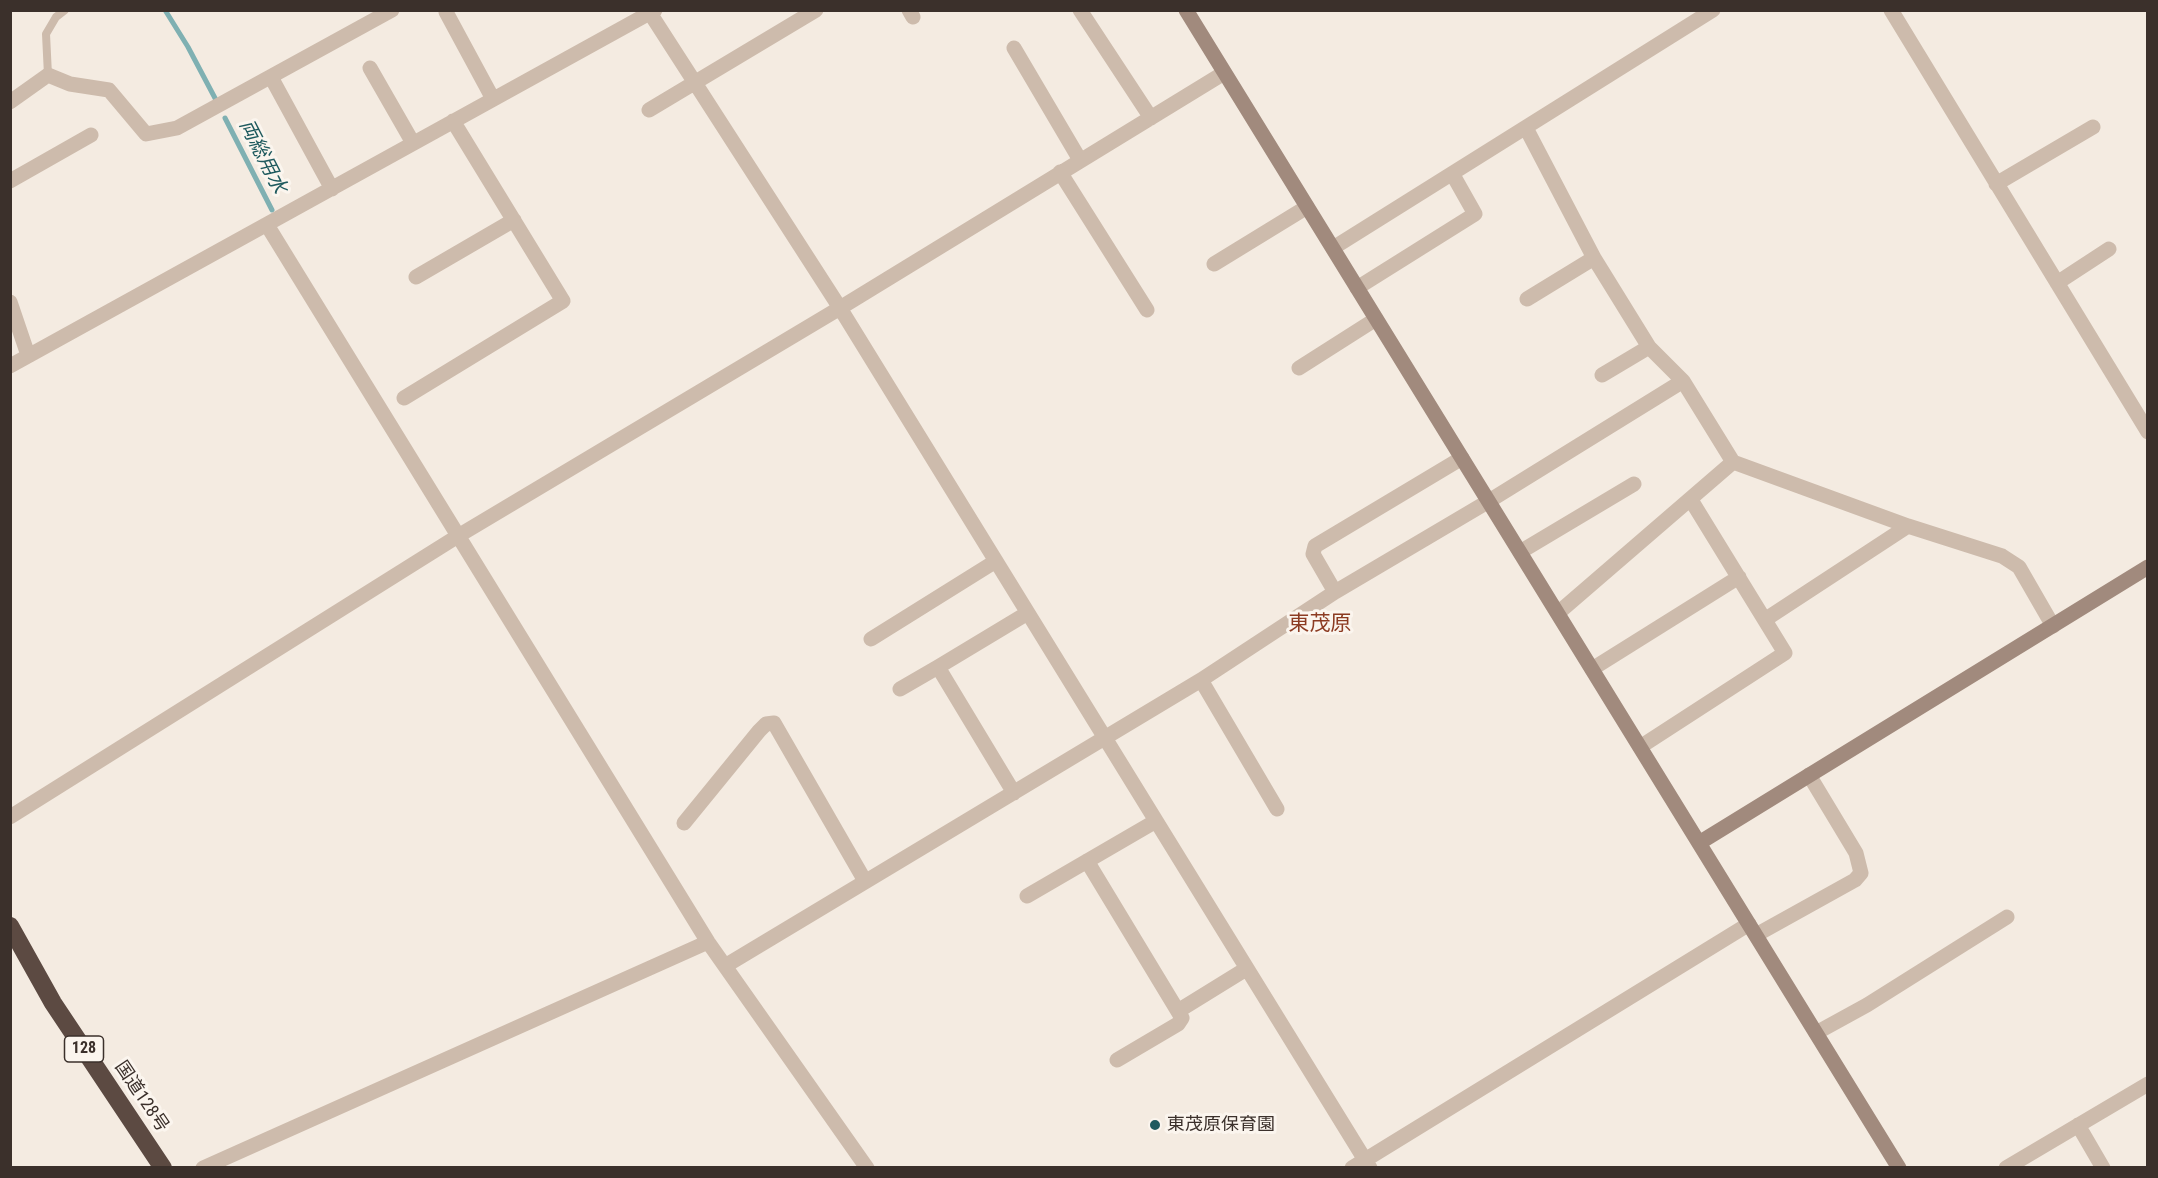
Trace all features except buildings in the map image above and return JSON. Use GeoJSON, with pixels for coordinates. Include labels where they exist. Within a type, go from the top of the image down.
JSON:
{"type":"FeatureCollection","features":[{"type":"Feature","properties":{"kind":"highway","name":"国道128号"},"geometry":{"type":"LineString","coordinates":[[10,926],[52,1003],[163,1167]]}},
{"type":"Feature","properties":{"kind":"street"},"geometry":{"type":"LineString","coordinates":[[10,102],[48,75],[70,84],[109,90],[146,134],[177,128],[392,10]]}},
{"type":"Feature","properties":{"kind":"street"},"geometry":{"type":"LineString","coordinates":[[1080,10],[1151,118]]}},
{"type":"Feature","properties":{"kind":"street"},"geometry":{"type":"LineString","coordinates":[[1186,10],[1899,1167]]}},
{"type":"Feature","properties":{"kind":"street"},"geometry":{"type":"LineString","coordinates":[[1333,248],[1454,175],[1713,10]]}},
{"type":"Feature","properties":{"kind":"street"},"geometry":{"type":"LineString","coordinates":[[1891,10],[2148,432]]}},
{"type":"Feature","properties":{"kind":"street"},"geometry":{"type":"LineString","coordinates":[[649,110],[814,11]]}},
{"type":"Feature","properties":{"kind":"street"},"geometry":{"type":"LineString","coordinates":[[446,12],[493,99]]}},
{"type":"Feature","properties":{"kind":"street"},"geometry":{"type":"LineString","coordinates":[[10,366],[646,13],[696,82],[840,308],[996,561],[1026,614],[1106,737],[1362,1165],[1753,930],[1855,880],[1861,873],[1857,853],[1809,775]]}},
{"type":"Feature","properties":{"kind":"street"},"geometry":{"type":"LineString","coordinates":[[1014,48],[1080,160]]}},
{"type":"Feature","properties":{"kind":"street"},"geometry":{"type":"LineString","coordinates":[[370,68],[413,143]]}},
{"type":"Feature","properties":{"kind":"street"},"geometry":{"type":"LineString","coordinates":[[10,817],[458,536],[840,308],[1224,73]]}},
{"type":"Feature","properties":{"kind":"street"},"geometry":{"type":"LineString","coordinates":[[271,77],[332,189]]}},
{"type":"Feature","properties":{"kind":"street"},"geometry":{"type":"LineString","coordinates":[[404,398],[563,301],[453,121]]}},
{"type":"Feature","properties":{"kind":"street"},"geometry":{"type":"LineString","coordinates":[[1996,184],[2093,127]]}},
{"type":"Feature","properties":{"kind":"street"},"geometry":{"type":"LineString","coordinates":[[1526,128],[1594,258],[1649,346],[1683,381],[1733,462],[1908,526],[2002,556],[2019,567],[2053,626]]}},
{"type":"Feature","properties":{"kind":"street"},"geometry":{"type":"LineString","coordinates":[[10,181],[91,135]]}},
{"type":"Feature","properties":{"kind":"street"},"geometry":{"type":"LineString","coordinates":[[1060,172],[1147,310]]}},
{"type":"Feature","properties":{"kind":"street"},"geometry":{"type":"LineString","coordinates":[[1357,288],[1476,214],[1454,175]]}},
{"type":"Feature","properties":{"kind":"street"},"geometry":{"type":"LineString","coordinates":[[1214,264],[1307,207]]}},
{"type":"Feature","properties":{"kind":"street"},"geometry":{"type":"LineString","coordinates":[[416,277],[514,220]]}},
{"type":"Feature","properties":{"kind":"street"},"geometry":{"type":"LineString","coordinates":[[267,225],[708,942],[867,1167]]}},
{"type":"Feature","properties":{"kind":"street"},"geometry":{"type":"LineString","coordinates":[[2057,283],[2109,249]]}},
{"type":"Feature","properties":{"kind":"street"},"geometry":{"type":"LineString","coordinates":[[1527,299],[1594,258]]}},
{"type":"Feature","properties":{"kind":"street"},"geometry":{"type":"LineString","coordinates":[[10,302],[28,356]]}},
{"type":"Feature","properties":{"kind":"street"},"geometry":{"type":"LineString","coordinates":[[1299,368],[1376,319]]}},
{"type":"Feature","properties":{"kind":"street"},"geometry":{"type":"LineString","coordinates":[[1602,375],[1649,346]]}},
{"type":"Feature","properties":{"kind":"street"},"geometry":{"type":"LineString","coordinates":[[725,966],[1201,680],[1335,592],[1489,501],[1683,381]]}},
{"type":"Feature","properties":{"kind":"street"},"geometry":{"type":"LineString","coordinates":[[1335,592],[1313,554],[1315,546],[1462,458]]}},
{"type":"Feature","properties":{"kind":"street"},"geometry":{"type":"LineString","coordinates":[[1558,613],[1733,462]]}},
{"type":"Feature","properties":{"kind":"street"},"geometry":{"type":"LineString","coordinates":[[1520,552],[1634,484]]}},
{"type":"Feature","properties":{"kind":"street"},"geometry":{"type":"LineString","coordinates":[[1640,747],[1785,653],[1691,500]]}},
{"type":"Feature","properties":{"kind":"street"},"geometry":{"type":"LineString","coordinates":[[1766,619],[1908,526]]}},
{"type":"Feature","properties":{"kind":"street"},"geometry":{"type":"LineString","coordinates":[[871,639],[996,561]]}},
{"type":"Feature","properties":{"kind":"street"},"geometry":{"type":"LineString","coordinates":[[1699,843],[2053,626],[2146,572]]}},
{"type":"Feature","properties":{"kind":"street"},"geometry":{"type":"LineString","coordinates":[[1592,669],[1739,577]]}},
{"type":"Feature","properties":{"kind":"street"},"geometry":{"type":"LineString","coordinates":[[900,688],[938,668],[1026,614]]}},
{"type":"Feature","properties":{"kind":"street"},"geometry":{"type":"LineString","coordinates":[[938,668],[1014,793]]}},
{"type":"Feature","properties":{"kind":"street"},"geometry":{"type":"LineString","coordinates":[[1201,680],[1277,809]]}},
{"type":"Feature","properties":{"kind":"street"},"geometry":{"type":"LineString","coordinates":[[684,823],[759,731],[766,724],[774,723],[865,881]]}},
{"type":"Feature","properties":{"kind":"street"},"geometry":{"type":"LineString","coordinates":[[1027,896],[1156,821]]}},
{"type":"Feature","properties":{"kind":"street"},"geometry":{"type":"LineString","coordinates":[[1087,861],[1182,1018],[1178,1024],[1117,1060]]}},
{"type":"Feature","properties":{"kind":"street"},"geometry":{"type":"LineString","coordinates":[[1816,1033],[1867,1005],[2007,917]]}},
{"type":"Feature","properties":{"kind":"street"},"geometry":{"type":"LineString","coordinates":[[203,1167],[708,942]]}},
{"type":"Feature","properties":{"kind":"street"},"geometry":{"type":"LineString","coordinates":[[1178,1011],[1246,969]]}},
{"type":"Feature","properties":{"kind":"street"},"geometry":{"type":"LineString","coordinates":[[2006,1167],[2148,1084]]}},
{"type":"Feature","properties":{"kind":"street"},"geometry":{"type":"LineString","coordinates":[[2078,1125],[2103,1167]]}},
{"type":"Feature","properties":{"kind":"lane"},"geometry":{"type":"LineString","coordinates":[[48,75],[46,34],[56,17],[64,10]]}},
{"type":"Feature","properties":{"kind":"waterway","name":"両総用水"},"geometry":{"type":"LineString","coordinates":[[165,10],[216,100]]}},
{"type":"Feature","properties":{"kind":"waterway","name":"両総用水"},"geometry":{"type":"LineString","coordinates":[[225,118],[272,210]]}},
{"type":"Feature","properties":{"kind":"place","name":"東茂原保育園"},"geometry":{"type":"Point","coordinates":[1155,1125]}},
{"type":"Feature","properties":{"kind":"district","name":"東茂原"},"geometry":{"type":"Point","coordinates":[1320,625]}}]}
